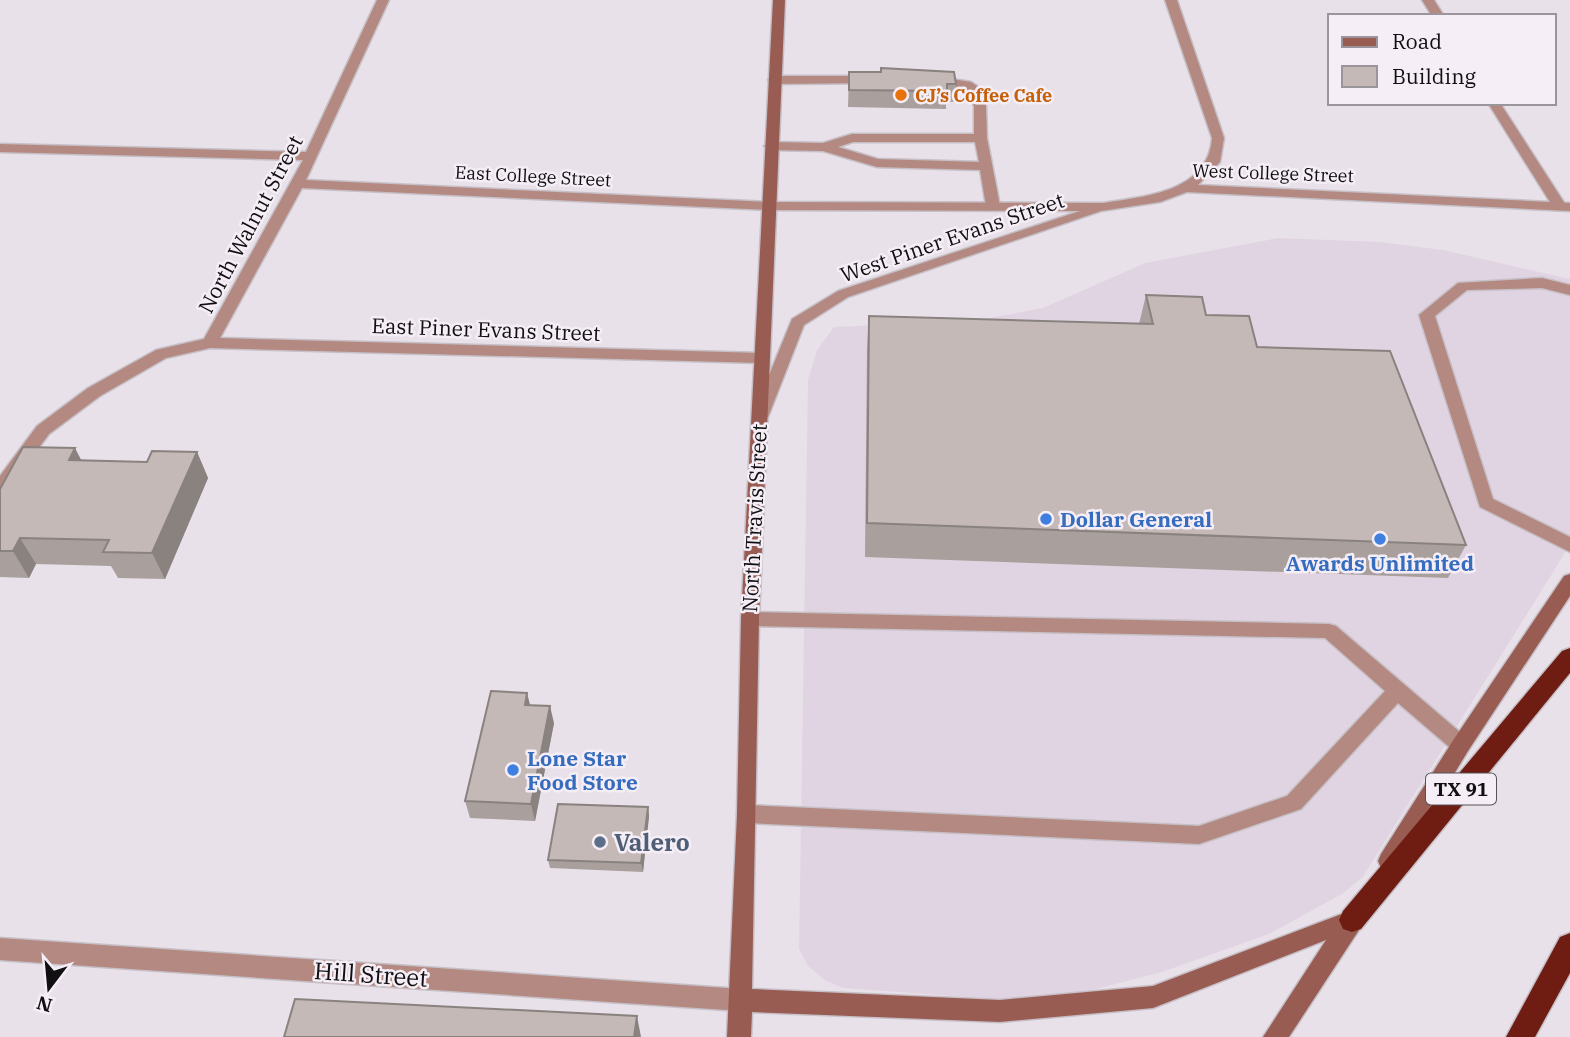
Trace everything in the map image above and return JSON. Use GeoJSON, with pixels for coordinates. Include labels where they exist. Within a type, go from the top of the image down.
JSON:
{"type":"FeatureCollection","features":[{"type":"Feature","properties":{"kind":"highway","name":"TX 91"},"geometry":{"type":"LineString","coordinates":[[1352,920],[1570,657]]}},
{"type":"Feature","properties":{"kind":"highway"},"geometry":{"type":"LineString","coordinates":[[1520,1037],[1570,946]]}},
{"type":"Feature","properties":{"kind":"main road","name":"North Travis Street"},"geometry":{"type":"LineString","coordinates":[[739,1037],[747,814],[750,619],[767,206],[779,0]]}},
{"type":"Feature","properties":{"kind":"main road"},"geometry":{"type":"LineString","coordinates":[[1275,1037],[1461,745],[1570,581]]}},
{"type":"Feature","properties":{"kind":"main road"},"geometry":{"type":"LineString","coordinates":[[741,1000],[1000,1012],[1153,997],[1352,920]]}},
{"type":"Feature","properties":{"kind":"street","name":"North Walnut Street"},"geometry":{"type":"LineString","coordinates":[[0,488],[43,430],[94,392],[161,354],[210,343],[298,184],[383,0]]}},
{"type":"Feature","properties":{"kind":"street"},"geometry":{"type":"LineString","coordinates":[[1171,0],[1217,138],[1218,157],[1206,172],[1185,188]]}},
{"type":"Feature","properties":{"kind":"street"},"geometry":{"type":"LineString","coordinates":[[774,80],[878,80]]}},
{"type":"Feature","properties":{"kind":"street"},"geometry":{"type":"LineString","coordinates":[[916,80],[941,80],[971,86],[980,106],[981,138],[993,206]]}},
{"type":"Feature","properties":{"kind":"street"},"geometry":{"type":"LineString","coordinates":[[1495,105],[1565,207]]}},
{"type":"Feature","properties":{"kind":"street"},"geometry":{"type":"LineString","coordinates":[[824,147],[852,138],[981,138]]}},
{"type":"Feature","properties":{"kind":"street"},"geometry":{"type":"LineString","coordinates":[[771,146],[824,147],[877,163],[986,166]]}},
{"type":"Feature","properties":{"kind":"street"},"geometry":{"type":"LineString","coordinates":[[0,148],[312,156]]}},
{"type":"Feature","properties":{"kind":"street","name":"East College Street"},"geometry":{"type":"LineString","coordinates":[[298,184],[767,206]]}},
{"type":"Feature","properties":{"kind":"street","name":"West College Street"},"geometry":{"type":"LineString","coordinates":[[767,206],[1104,207],[1160,198],[1185,188],[1565,207]]}},
{"type":"Feature","properties":{"kind":"street","name":"West Piner Evans Street"},"geometry":{"type":"LineString","coordinates":[[759,420],[797,322],[808,315],[843,294],[1104,207]]}},
{"type":"Feature","properties":{"kind":"street"},"geometry":{"type":"LineString","coordinates":[[1570,290],[1542,282],[1463,286],[1427,315],[1486,503],[1570,545]]}},
{"type":"Feature","properties":{"kind":"street","name":"East Piner Evans Street"},"geometry":{"type":"LineString","coordinates":[[210,343],[761,358]]}},
{"type":"Feature","properties":{"kind":"street"},"geometry":{"type":"LineString","coordinates":[[750,619],[1329,631],[1461,745]]}},
{"type":"Feature","properties":{"kind":"street"},"geometry":{"type":"LineString","coordinates":[[747,814],[1199,835],[1294,803],[1397,691]]}},
{"type":"Feature","properties":{"kind":"street","name":"Hill Street"},"geometry":{"type":"LineString","coordinates":[[0,949],[741,1000]]}},
{"type":"Feature","properties":{"kind":"shaded area"},"geometry":{"type":"Polygon","coordinates":[[[1278,238],[1380,242],[1443,250],[1570,279],[1570,545],[1362,878],[1342,894],[1269,934],[1162,972],[1080,993],[994,999],[843,988],[826,981],[808,966],[799,949],[808,380],[817,350],[834,327],[974,321],[1043,308],[1145,263],[1278,238]]]}},
{"type":"Feature","properties":{"kind":"building"},"geometry":{"type":"Polygon","coordinates":[[[881,68],[954,72],[956,84],[947,84],[947,91],[849,90],[849,72],[881,72],[881,68]]]}},
{"type":"Feature","properties":{"kind":"building"},"geometry":{"type":"Polygon","coordinates":[[[1146,295],[1202,297],[1206,315],[1249,316],[1257,347],[1390,351],[1466,545],[867,523],[869,316],[1153,324],[1146,295]]]}},
{"type":"Feature","properties":{"kind":"building"},"geometry":{"type":"Polygon","coordinates":[[[23,447],[75,448],[69,460],[147,462],[152,451],[197,452],[152,553],[103,552],[109,540],[20,538],[13,551],[0,551],[0,489],[23,447]]]}},
{"type":"Feature","properties":{"kind":"building","name":"Lone Star Food Store"},"geometry":{"type":"Polygon","coordinates":[[[491,691],[527,693],[525,705],[550,706],[531,804],[465,801],[491,691]]]}},
{"type":"Feature","properties":{"kind":"building","name":"Valero"},"geometry":{"type":"Polygon","coordinates":[[[558,804],[648,807],[641,863],[548,860],[558,804]]]}},
{"type":"Feature","properties":{"kind":"building"},"geometry":{"type":"Polygon","coordinates":[[[295,999],[637,1016],[634,1037],[284,1037],[295,999]]]}},
{"type":"Feature","properties":{"kind":"place","name":"CJ’s Coffee Cafe"},"geometry":{"type":"Point","coordinates":[901,95]}},
{"type":"Feature","properties":{"kind":"place","name":"Dollar General"},"geometry":{"type":"Point","coordinates":[1046,519]}},
{"type":"Feature","properties":{"kind":"place","name":"Awards Unlimited"},"geometry":{"type":"Point","coordinates":[1380,539]}},
{"type":"Feature","properties":{"kind":"place","name":"Lone Star Food Store"},"geometry":{"type":"Point","coordinates":[513,770]}},
{"type":"Feature","properties":{"kind":"place","name":"Valero"},"geometry":{"type":"Point","coordinates":[600,842]}}]}
